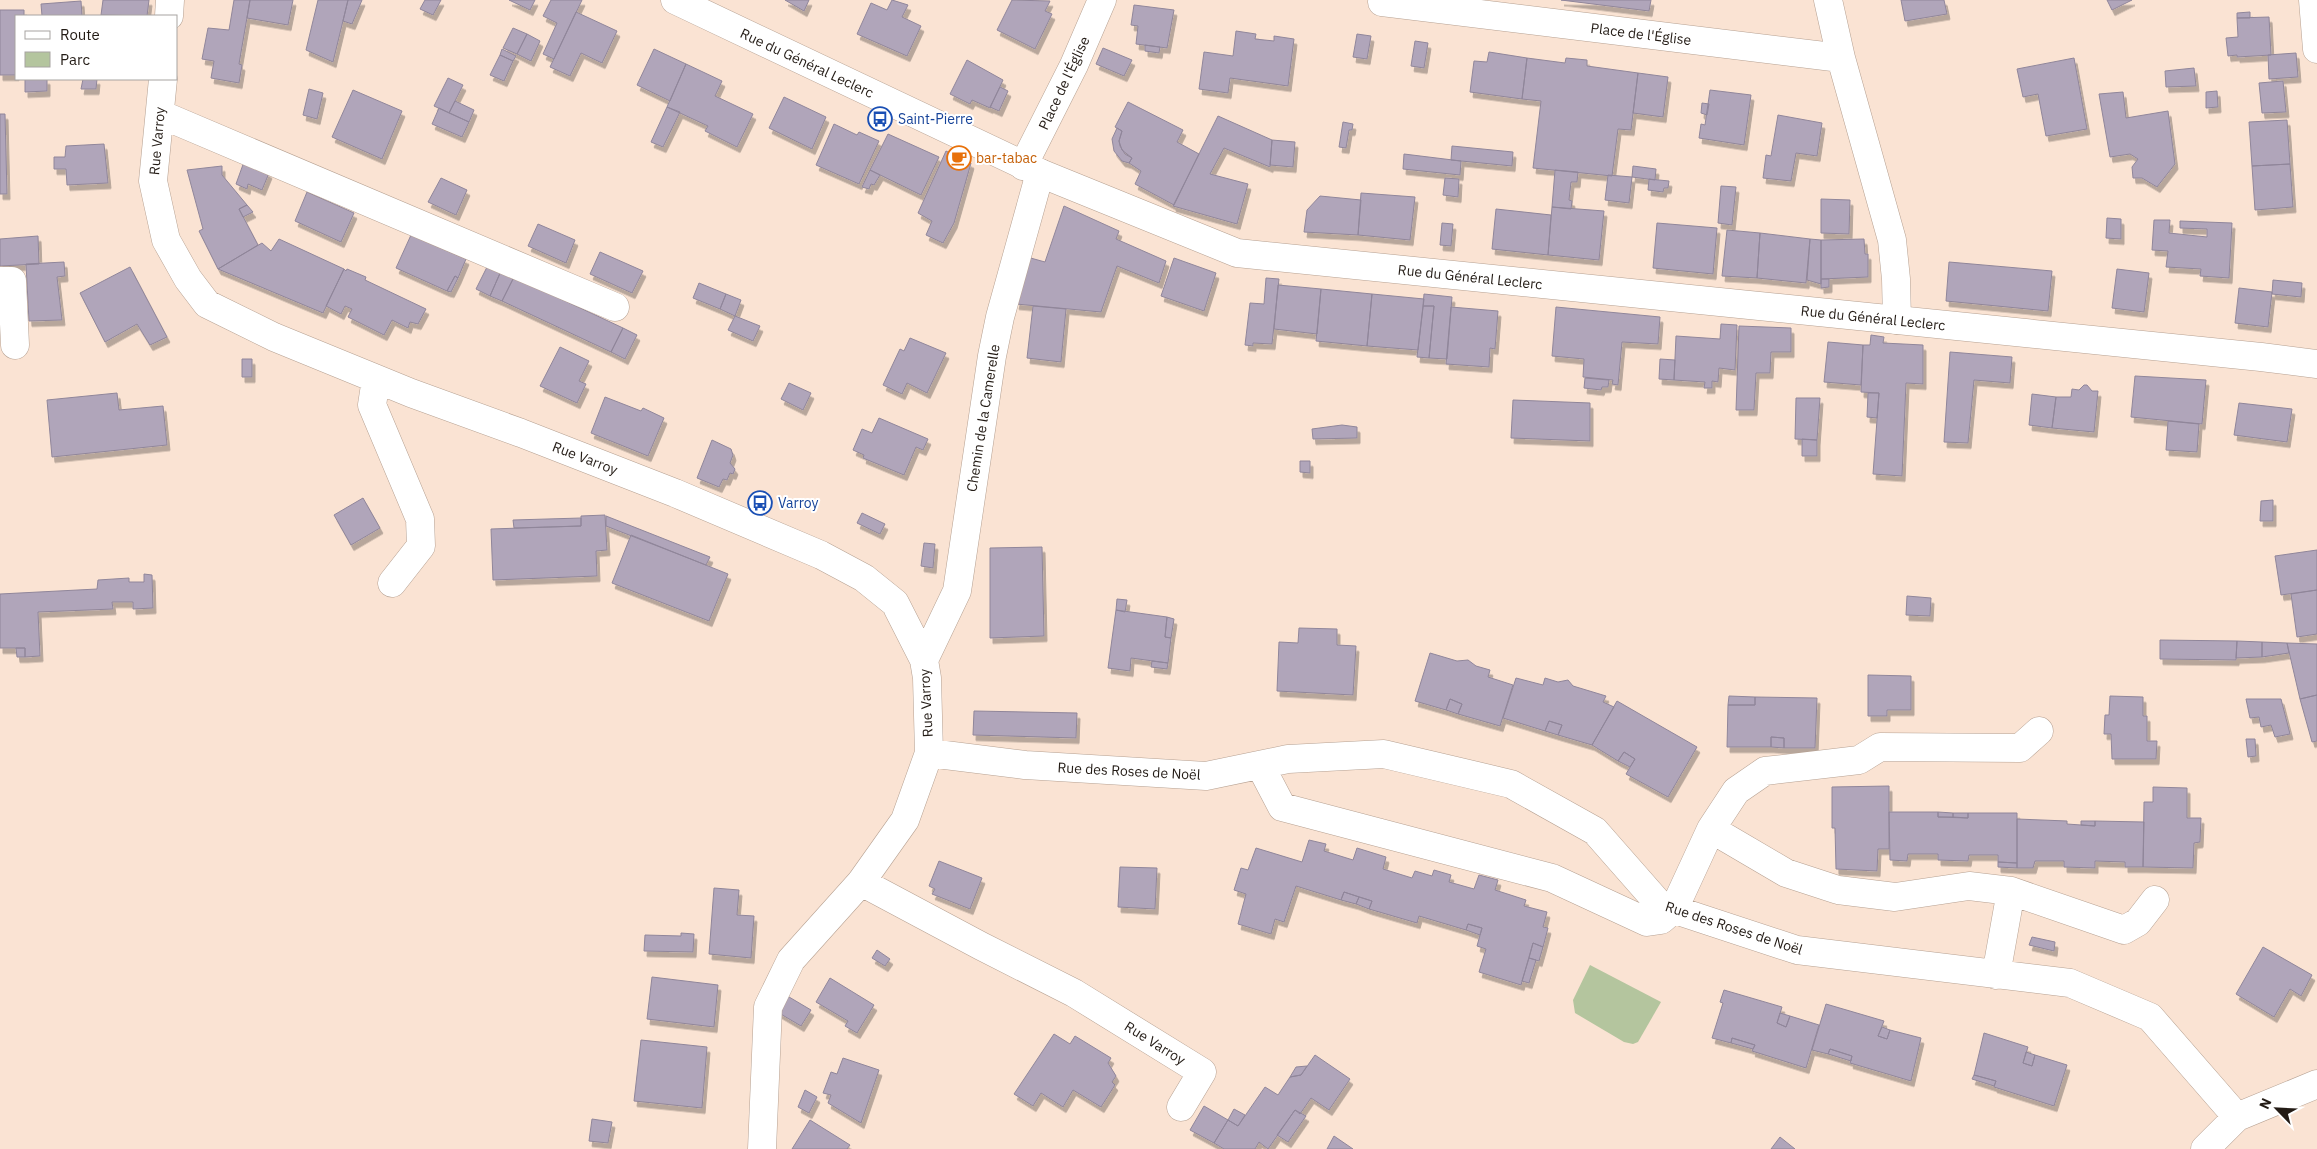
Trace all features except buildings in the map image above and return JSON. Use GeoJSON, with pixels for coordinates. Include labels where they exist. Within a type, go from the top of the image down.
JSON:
{"type":"FeatureCollection","features":[{"type":"Feature","properties":{"kind":"street"},"geometry":{"type":"LineString","coordinates":[[169,15],[170,0]]}},
{"type":"Feature","properties":{"kind":"street","name":"Rue du Général Leclerc"},"geometry":{"type":"LineString","coordinates":[[675,0],[1031,170],[1238,253],[2261,356],[2317,364]]}},
{"type":"Feature","properties":{"kind":"street","name":"Place de l'Église"},"geometry":{"type":"LineString","coordinates":[[1031,170],[1102,0]]}},
{"type":"Feature","properties":{"kind":"street"},"geometry":{"type":"LineString","coordinates":[[1828,0],[1840,58],[1892,240],[1896,279],[1897,320]]}},
{"type":"Feature","properties":{"kind":"street"},"geometry":{"type":"LineString","coordinates":[[2312,0],[2317,49]]}},
{"type":"Feature","properties":{"kind":"street","name":"Place de l'Église"},"geometry":{"type":"LineString","coordinates":[[1377,1],[1840,58]]}},
{"type":"Feature","properties":{"kind":"street","name":"Rue Varroy"},"geometry":{"type":"LineString","coordinates":[[163,80],[153,181],[166,240],[188,279],[208,304],[274,337],[376,379],[675,493],[821,555],[864,578],[895,603],[924,660],[929,753],[905,820],[861,882],[791,960],[768,1007],[762,1149]]}},
{"type":"Feature","properties":{"kind":"street"},"geometry":{"type":"LineString","coordinates":[[160,114],[615,307]]}},
{"type":"Feature","properties":{"kind":"street","name":"Chemin de la Camerelle"},"geometry":{"type":"LineString","coordinates":[[924,660],[957,591],[992,356],[1031,170]]}},
{"type":"Feature","properties":{"kind":"street"},"geometry":{"type":"LineString","coordinates":[[0,281],[12,282],[15,345]]}},
{"type":"Feature","properties":{"kind":"street"},"geometry":{"type":"LineString","coordinates":[[376,379],[372,405],[420,519],[421,546],[392,583]]}},
{"type":"Feature","properties":{"kind":"street"},"geometry":{"type":"LineString","coordinates":[[1260,765],[1282,807],[1552,878],[1647,922],[1661,920],[1674,909],[1711,829],[1736,791],[1765,772],[1858,760],[1880,747],[2020,748],[2039,731]]}},
{"type":"Feature","properties":{"kind":"street","name":"Rue des Roses de Noël"},"geometry":{"type":"LineString","coordinates":[[929,753],[1025,765],[1206,776],[1288,759],[1384,754],[1510,784],[1595,831],[1660,905],[1797,950],[2070,983],[2150,1017],[2237,1117]]}},
{"type":"Feature","properties":{"kind":"street"},"geometry":{"type":"LineString","coordinates":[[1711,829],[1786,873],[1838,890],[1896,897],[1969,886],[2011,891],[2124,930],[2138,922],[2154,900]]}},
{"type":"Feature","properties":{"kind":"street","name":"Rue Varroy"},"geometry":{"type":"LineString","coordinates":[[861,882],[980,946],[1074,993],[1202,1072],[1181,1107]]}},
{"type":"Feature","properties":{"kind":"street"},"geometry":{"type":"LineString","coordinates":[[1996,975],[2011,891]]}},
{"type":"Feature","properties":{"kind":"street"},"geometry":{"type":"LineString","coordinates":[[2205,1149],[2237,1117],[2315,1090]]}},
{"type":"Feature","properties":{"kind":"green space"},"geometry":{"type":"Polygon","coordinates":[[[1590,965],[1661,1002],[1638,1042],[1633,1044],[1624,1042],[1575,1013],[1573,1000],[1590,965]]]}},
{"type":"Feature","properties":{"kind":"place","name":"Saint-Pierre"},"geometry":{"type":"Point","coordinates":[880,119]}},
{"type":"Feature","properties":{"kind":"place","name":"bar-tabac"},"geometry":{"type":"Point","coordinates":[959,158]}},
{"type":"Feature","properties":{"kind":"place","name":"Varroy"},"geometry":{"type":"Point","coordinates":[760,503]}}]}
